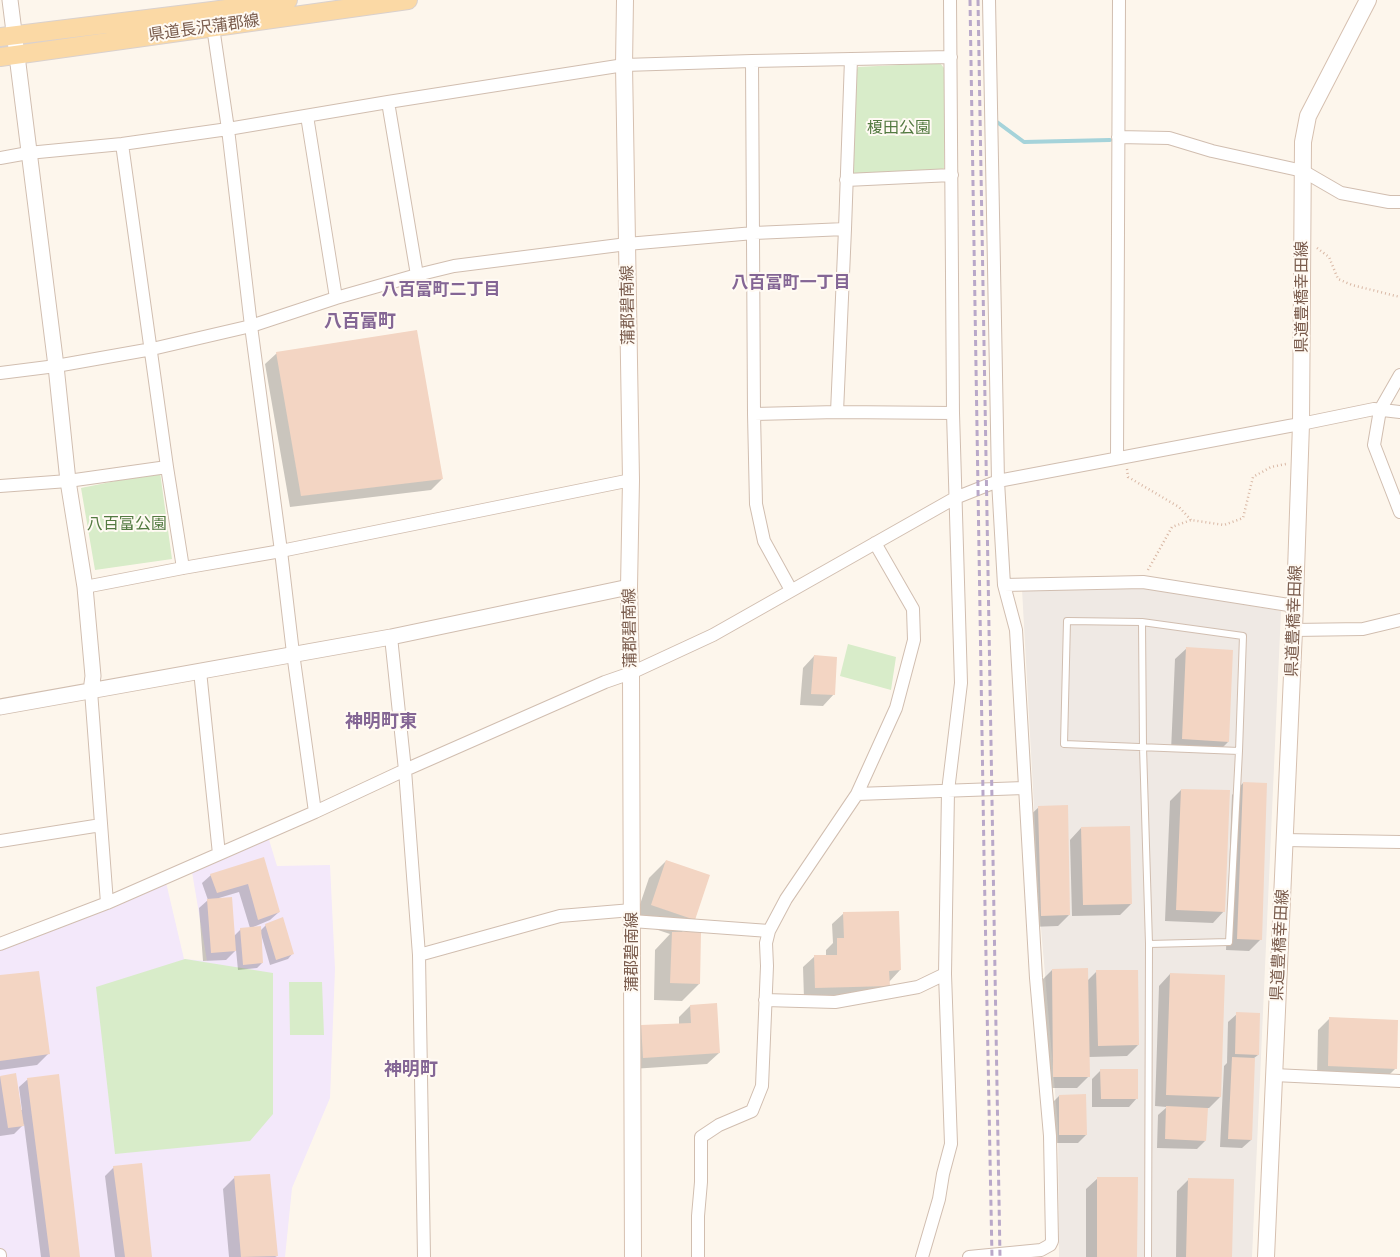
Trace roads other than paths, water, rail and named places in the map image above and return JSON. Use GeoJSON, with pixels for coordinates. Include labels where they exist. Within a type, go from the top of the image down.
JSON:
{"type":"FeatureCollection","features":[{"type":"Feature","properties":{"kind":"main road","name":"県道長沢蒲郡線"},"geometry":{"type":"LineString","coordinates":[[7,36],[212,12],[288,0]]}},
{"type":"Feature","properties":{"kind":"main road","name":"県道長沢蒲郡線"},"geometry":{"type":"LineString","coordinates":[[9,56],[212,12],[408,0]]}},
{"type":"Feature","properties":{"kind":"main road","name":"蒲郡碧南線"},"geometry":{"type":"LineString","coordinates":[[625,0],[624,66],[631,480],[629,587],[631,673],[633,1257]]}},
{"type":"Feature","properties":{"kind":"main road","name":"県道豊橋幸田線"},"geometry":{"type":"LineString","coordinates":[[1266,1257],[1294,630],[1300,460],[1303,142],[1308,116],[1368,0]]}},
{"type":"Feature","properties":{"kind":"street"},"geometry":{"type":"LineString","coordinates":[[10,0],[7,36],[9,56],[28,153],[56,366],[68,481],[84,587],[93,676],[91,691],[107,903]]}},
{"type":"Feature","properties":{"kind":"street"},"geometry":{"type":"LineString","coordinates":[[922,1257],[939,1199],[943,1174],[951,1144],[945,974],[948,791],[961,683],[953,413],[952,57],[950,0]]}},
{"type":"Feature","properties":{"kind":"street"},"geometry":{"type":"LineString","coordinates":[[969,1257],[1041,1250],[1050,1245],[1052,1241],[1050,1136],[1036,978],[1016,630],[1004,585],[998,481],[989,0]]}},
{"type":"Feature","properties":{"kind":"street"},"geometry":{"type":"LineString","coordinates":[[1119,0],[1118,137],[1121,458]]}},
{"type":"Feature","properties":{"kind":"street"},"geometry":{"type":"LineString","coordinates":[[212,12],[228,129],[251,326],[293,653],[315,812]]}},
{"type":"Feature","properties":{"kind":"street"},"geometry":{"type":"LineString","coordinates":[[0,158],[28,153],[122,144],[228,129],[388,102],[624,66],[752,61],[952,57]]}},
{"type":"Feature","properties":{"kind":"street"},"geometry":{"type":"LineString","coordinates":[[837,412],[851,59]]}},
{"type":"Feature","properties":{"kind":"street"},"geometry":{"type":"LineString","coordinates":[[752,61],[756,504],[764,541],[791,590]]}},
{"type":"Feature","properties":{"kind":"street"},"geometry":{"type":"LineString","coordinates":[[388,102],[417,274]]}},
{"type":"Feature","properties":{"kind":"street"},"geometry":{"type":"LineString","coordinates":[[307,116],[336,298]]}},
{"type":"Feature","properties":{"kind":"street"},"geometry":{"type":"LineString","coordinates":[[1118,137],[1168,138],[1212,151],[1303,171],[1341,193],[1389,202],[1400,202]]}},
{"type":"Feature","properties":{"kind":"street"},"geometry":{"type":"LineString","coordinates":[[122,144],[152,350],[167,467],[183,568]]}},
{"type":"Feature","properties":{"kind":"street"},"geometry":{"type":"LineString","coordinates":[[846,180],[952,175]]}},
{"type":"Feature","properties":{"kind":"street"},"geometry":{"type":"LineString","coordinates":[[0,373],[56,366],[152,350],[251,326],[336,298],[417,274],[454,266],[628,244],[754,233],[845,229]]}},
{"type":"Feature","properties":{"kind":"street"},"geometry":{"type":"LineString","coordinates":[[1400,375],[1380,410],[1374,445],[1400,512]]}},
{"type":"Feature","properties":{"kind":"street"},"geometry":{"type":"LineString","coordinates":[[0,944],[107,903],[315,812],[405,770],[604,682],[631,673],[713,635],[956,498],[998,481],[1374,409],[1400,412]]}},
{"type":"Feature","properties":{"kind":"street"},"geometry":{"type":"LineString","coordinates":[[754,414],[837,412],[953,413]]}},
{"type":"Feature","properties":{"kind":"street"},"geometry":{"type":"LineString","coordinates":[[0,486],[68,481],[167,467]]}},
{"type":"Feature","properties":{"kind":"street"},"geometry":{"type":"LineString","coordinates":[[84,587],[281,551],[631,480]]}},
{"type":"Feature","properties":{"kind":"street"},"geometry":{"type":"LineString","coordinates":[[698,1257],[701,1137],[719,1125],[752,1111],[762,1086],[767,966],[766,943],[769,931],[786,899],[857,794],[896,708],[914,640],[913,609],[875,543]]}},
{"type":"Feature","properties":{"kind":"street"},"geometry":{"type":"LineString","coordinates":[[1004,585],[1143,582],[1295,606]]}},
{"type":"Feature","properties":{"kind":"street"},"geometry":{"type":"LineString","coordinates":[[0,707],[200,672],[293,653],[391,637],[629,587]]}},
{"type":"Feature","properties":{"kind":"street"},"geometry":{"type":"LineString","coordinates":[[1294,630],[1363,629],[1400,620]]}},
{"type":"Feature","properties":{"kind":"street"},"geometry":{"type":"LineString","coordinates":[[391,637],[405,770],[419,955],[424,1257]]}},
{"type":"Feature","properties":{"kind":"street"},"geometry":{"type":"LineString","coordinates":[[200,672],[219,854]]}},
{"type":"Feature","properties":{"kind":"street"},"geometry":{"type":"LineString","coordinates":[[857,794],[1024,788]]}},
{"type":"Feature","properties":{"kind":"street"},"geometry":{"type":"LineString","coordinates":[[0,841],[101,825]]}},
{"type":"Feature","properties":{"kind":"street"},"geometry":{"type":"LineString","coordinates":[[1284,840],[1400,842]]}},
{"type":"Feature","properties":{"kind":"street"},"geometry":{"type":"LineString","coordinates":[[419,955],[560,916],[632,915],[769,931]]}},
{"type":"Feature","properties":{"kind":"street"},"geometry":{"type":"LineString","coordinates":[[765,1000],[835,1002],[918,986],[945,974]]}},
{"type":"Feature","properties":{"kind":"street"},"geometry":{"type":"LineString","coordinates":[[1274,1075],[1400,1081]]}},
{"type":"Feature","properties":{"kind":"lane"},"geometry":{"type":"LineString","coordinates":[[1149,944],[1230,942],[1239,751],[1243,636],[1142,622],[1067,621],[1064,744],[1239,751]]}},
{"type":"Feature","properties":{"kind":"lane"},"geometry":{"type":"LineString","coordinates":[[1142,622],[1143,747],[1149,944],[1148,1257]]}},
{"type":"Feature","properties":{"kind":"waterway"},"geometry":{"type":"LineString","coordinates":[[997,122],[1024,142],[1110,140]]}},
{"type":"Feature","properties":{"kind":"railway"},"geometry":{"type":"LineString","coordinates":[[970,0],[992,1257]]}},
{"type":"Feature","properties":{"kind":"railway"},"geometry":{"type":"LineString","coordinates":[[978,0],[1000,1257]]}},
{"type":"Feature","properties":{"kind":"district","name":"八百富町一丁目"},"geometry":{"type":"Point","coordinates":[791,283]}},
{"type":"Feature","properties":{"kind":"district","name":"八百富町二丁目"},"geometry":{"type":"Point","coordinates":[441,290]}},
{"type":"Feature","properties":{"kind":"district","name":"八百富町"},"geometry":{"type":"Point","coordinates":[360,322]}},
{"type":"Feature","properties":{"kind":"district","name":"神明町東"},"geometry":{"type":"Point","coordinates":[381,722]}},
{"type":"Feature","properties":{"kind":"district","name":"神明町"},"geometry":{"type":"Point","coordinates":[411,1070]}},
{"type":"Feature","properties":{"kind":"park label","name":"榎田公園"},"geometry":{"type":"Point","coordinates":[899,128]}},
{"type":"Feature","properties":{"kind":"park label","name":"八百富公園"},"geometry":{"type":"Point","coordinates":[127,524]}}]}
